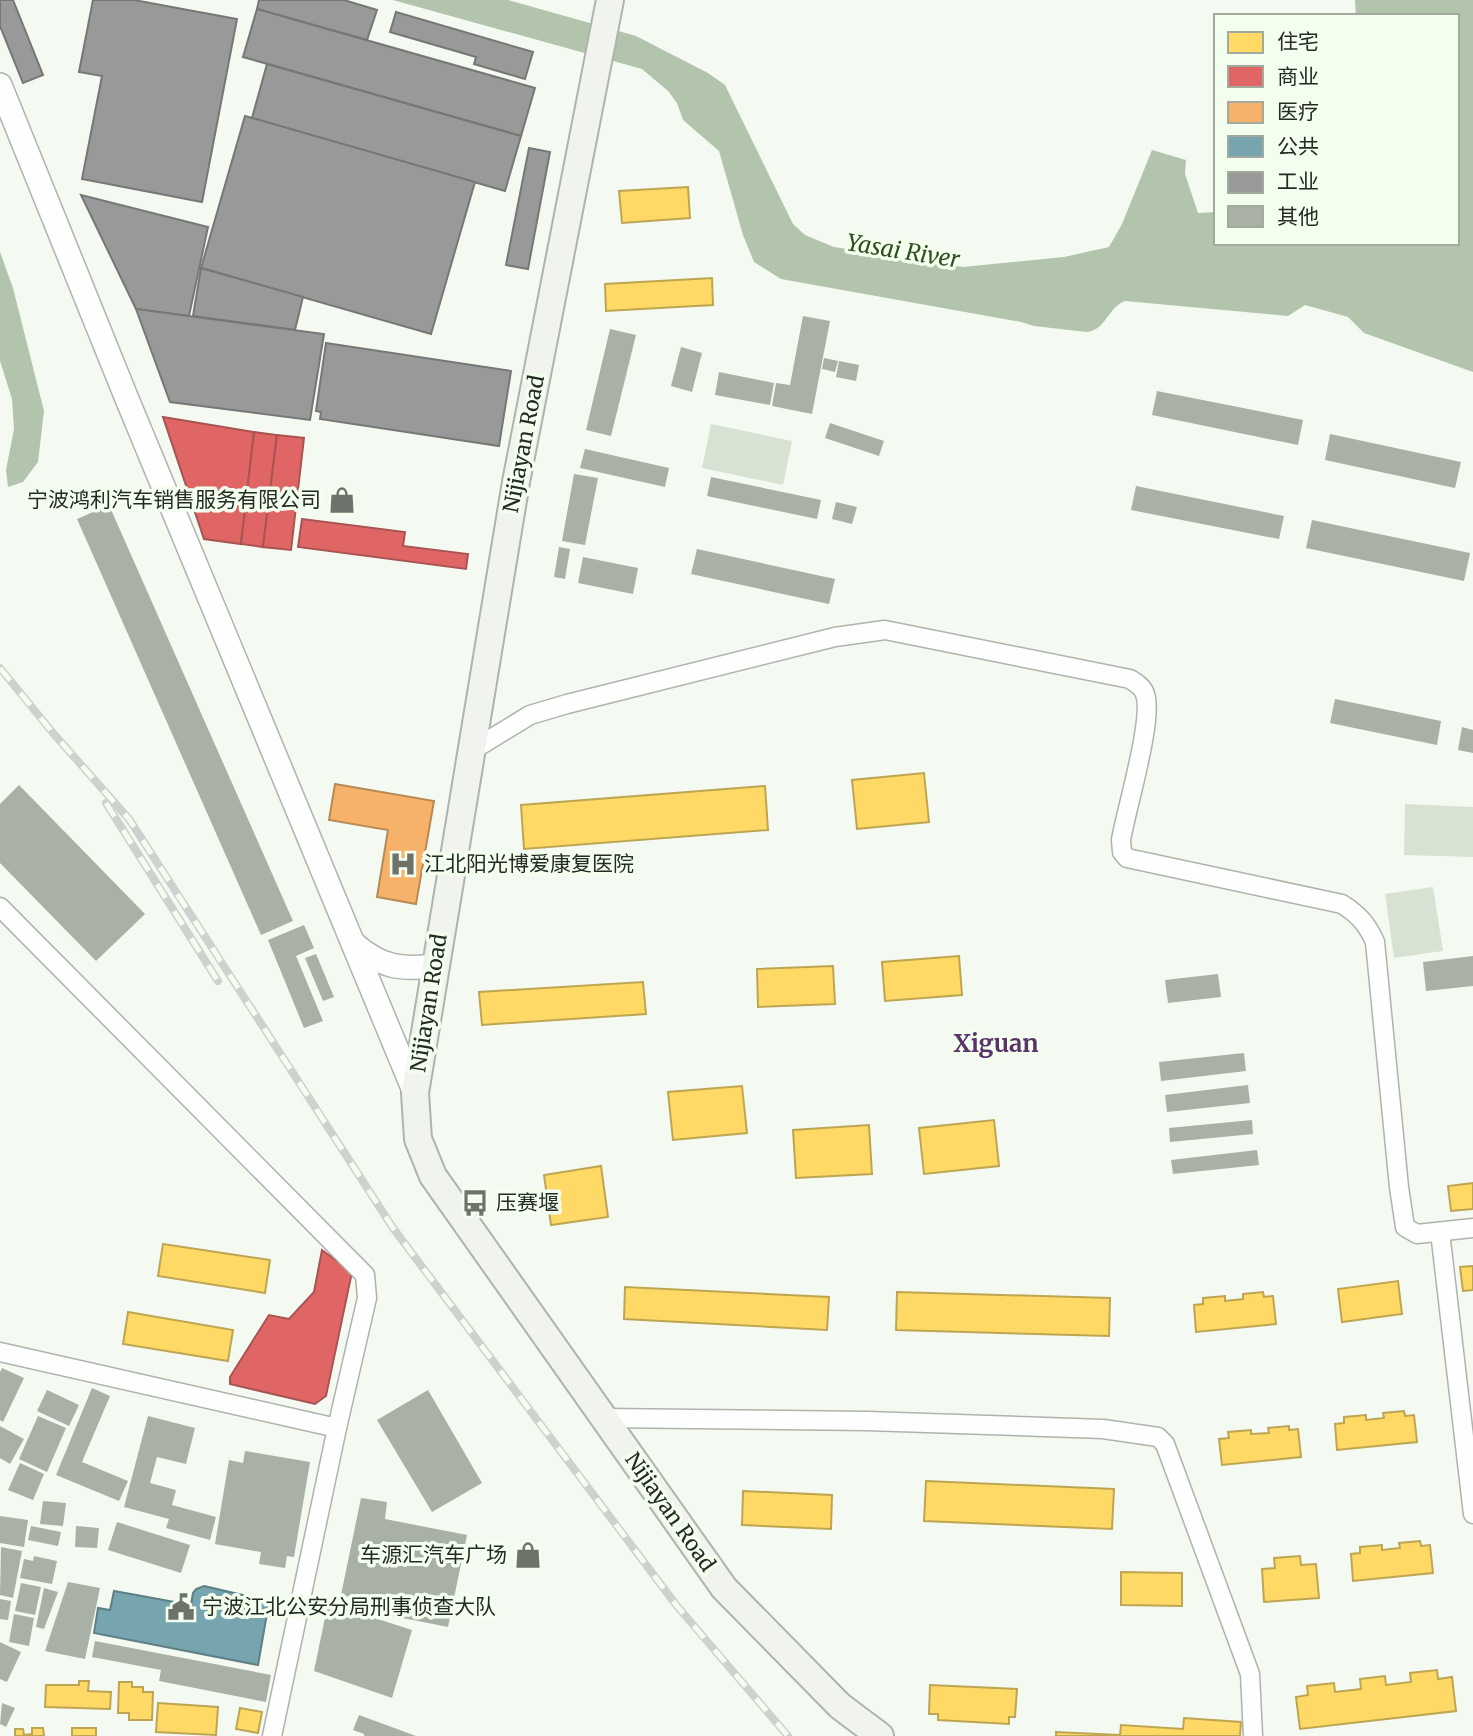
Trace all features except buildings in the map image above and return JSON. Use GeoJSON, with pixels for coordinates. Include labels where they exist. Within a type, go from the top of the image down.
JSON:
{"type":"FeatureCollection","features":[{"type":"Feature","properties":{"kind":"main road","name":"Nijiayan Road"},"geometry":{"type":"LineString","coordinates":[[610,0],[516,482],[415,1093],[418,1139],[433,1176],[724,1588],[840,1706],[880,1736]]}},
{"type":"Feature","properties":{"kind":"street"},"geometry":{"type":"LineString","coordinates":[[0,85],[415,1093]]}},
{"type":"Feature","properties":{"kind":"street"},"geometry":{"type":"LineString","coordinates":[[471,751],[530,715],[567,704],[835,637],[885,630],[1130,679],[1141,687],[1146,695],[1146,706],[1144,738],[1122,830],[1122,852],[1127,858],[1342,904],[1357,913],[1367,925],[1375,942],[1405,1227],[1417,1234],[1473,1228]]}},
{"type":"Feature","properties":{"kind":"street"},"geometry":{"type":"LineString","coordinates":[[0,907],[365,1275],[367,1298],[272,1736]]}},
{"type":"Feature","properties":{"kind":"street"},"geometry":{"type":"LineString","coordinates":[[352,943],[369,958],[394,966],[435,966]]}},
{"type":"Feature","properties":{"kind":"street"},"geometry":{"type":"LineString","coordinates":[[1440,1232],[1473,1514]]}},
{"type":"Feature","properties":{"kind":"street"},"geometry":{"type":"LineString","coordinates":[[0,1352],[337,1428]]}},
{"type":"Feature","properties":{"kind":"street"},"geometry":{"type":"LineString","coordinates":[[604,1418],[909,1422],[1103,1429],[1158,1437],[1165,1444],[1250,1674],[1253,1736]]}},
{"type":"Feature","properties":{"kind":"shaded area"},"geometry":{"type":"Polygon","coordinates":[[[393,0],[508,0],[636,36],[708,73],[725,85],[793,224],[805,235],[834,247],[963,267],[1064,257],[1109,247],[1122,224],[1152,150],[1186,160],[1185,174],[1198,213],[1214,212],[1214,245],[1459,245],[1459,14],[1356,14],[1355,0],[1473,0],[1473,372],[1364,333],[1348,317],[1305,305],[1288,316],[1125,301],[1115,308],[1099,327],[1087,332],[1034,326],[781,279],[754,262],[743,235],[719,151],[683,120],[677,103],[668,91],[642,69],[393,0]]]}},
{"type":"Feature","properties":{"kind":"shaded area"},"geometry":{"type":"Polygon","coordinates":[[[0,252],[13,288],[44,411],[38,462],[23,482],[8,487],[6,470],[14,429],[12,399],[0,361],[0,252]]]}},
{"type":"Feature","properties":{"kind":"shaded area"},"geometry":{"type":"Polygon","coordinates":[[[711,424],[792,441],[783,485],[702,468],[711,424]]]}},
{"type":"Feature","properties":{"kind":"shaded area"},"geometry":{"type":"Polygon","coordinates":[[[1405,804],[1473,807],[1473,857],[1404,855],[1405,804]]]}},
{"type":"Feature","properties":{"kind":"shaded area"},"geometry":{"type":"Polygon","coordinates":[[[1433,887],[1443,951],[1394,958],[1385,894],[1433,887]]]}},
{"type":"Feature","properties":{"kind":"railway"},"geometry":{"type":"LineString","coordinates":[[0,668],[129,819],[393,1228],[677,1606],[788,1736]]}},
{"type":"Feature","properties":{"kind":"railway"},"geometry":{"type":"LineString","coordinates":[[106,803],[218,981]]}},
{"type":"Feature","properties":{"kind":"place","name":"宁波鸿利汽车销售服务有限公司"},"geometry":{"type":"Point","coordinates":[342,500]}},
{"type":"Feature","properties":{"kind":"place","name":"江北阳光博爱康复医院"},"geometry":{"type":"Point","coordinates":[403,864]}},
{"type":"Feature","properties":{"kind":"place","name":"压赛堰"},"geometry":{"type":"Point","coordinates":[475,1203]}},
{"type":"Feature","properties":{"kind":"place","name":"车源汇汽车广场"},"geometry":{"type":"Point","coordinates":[528,1555]}},
{"type":"Feature","properties":{"kind":"place","name":"宁波江北公安分局刑事侦查大队"},"geometry":{"type":"Point","coordinates":[181,1607]}},
{"type":"Feature","properties":{"kind":"district","name":"Xiguan"},"geometry":{"type":"Point","coordinates":[996,1044]}},
{"type":"Feature","properties":{"kind":"water label","name":"Yasai River"},"geometry":{"type":"Point","coordinates":[903,251]}}]}
